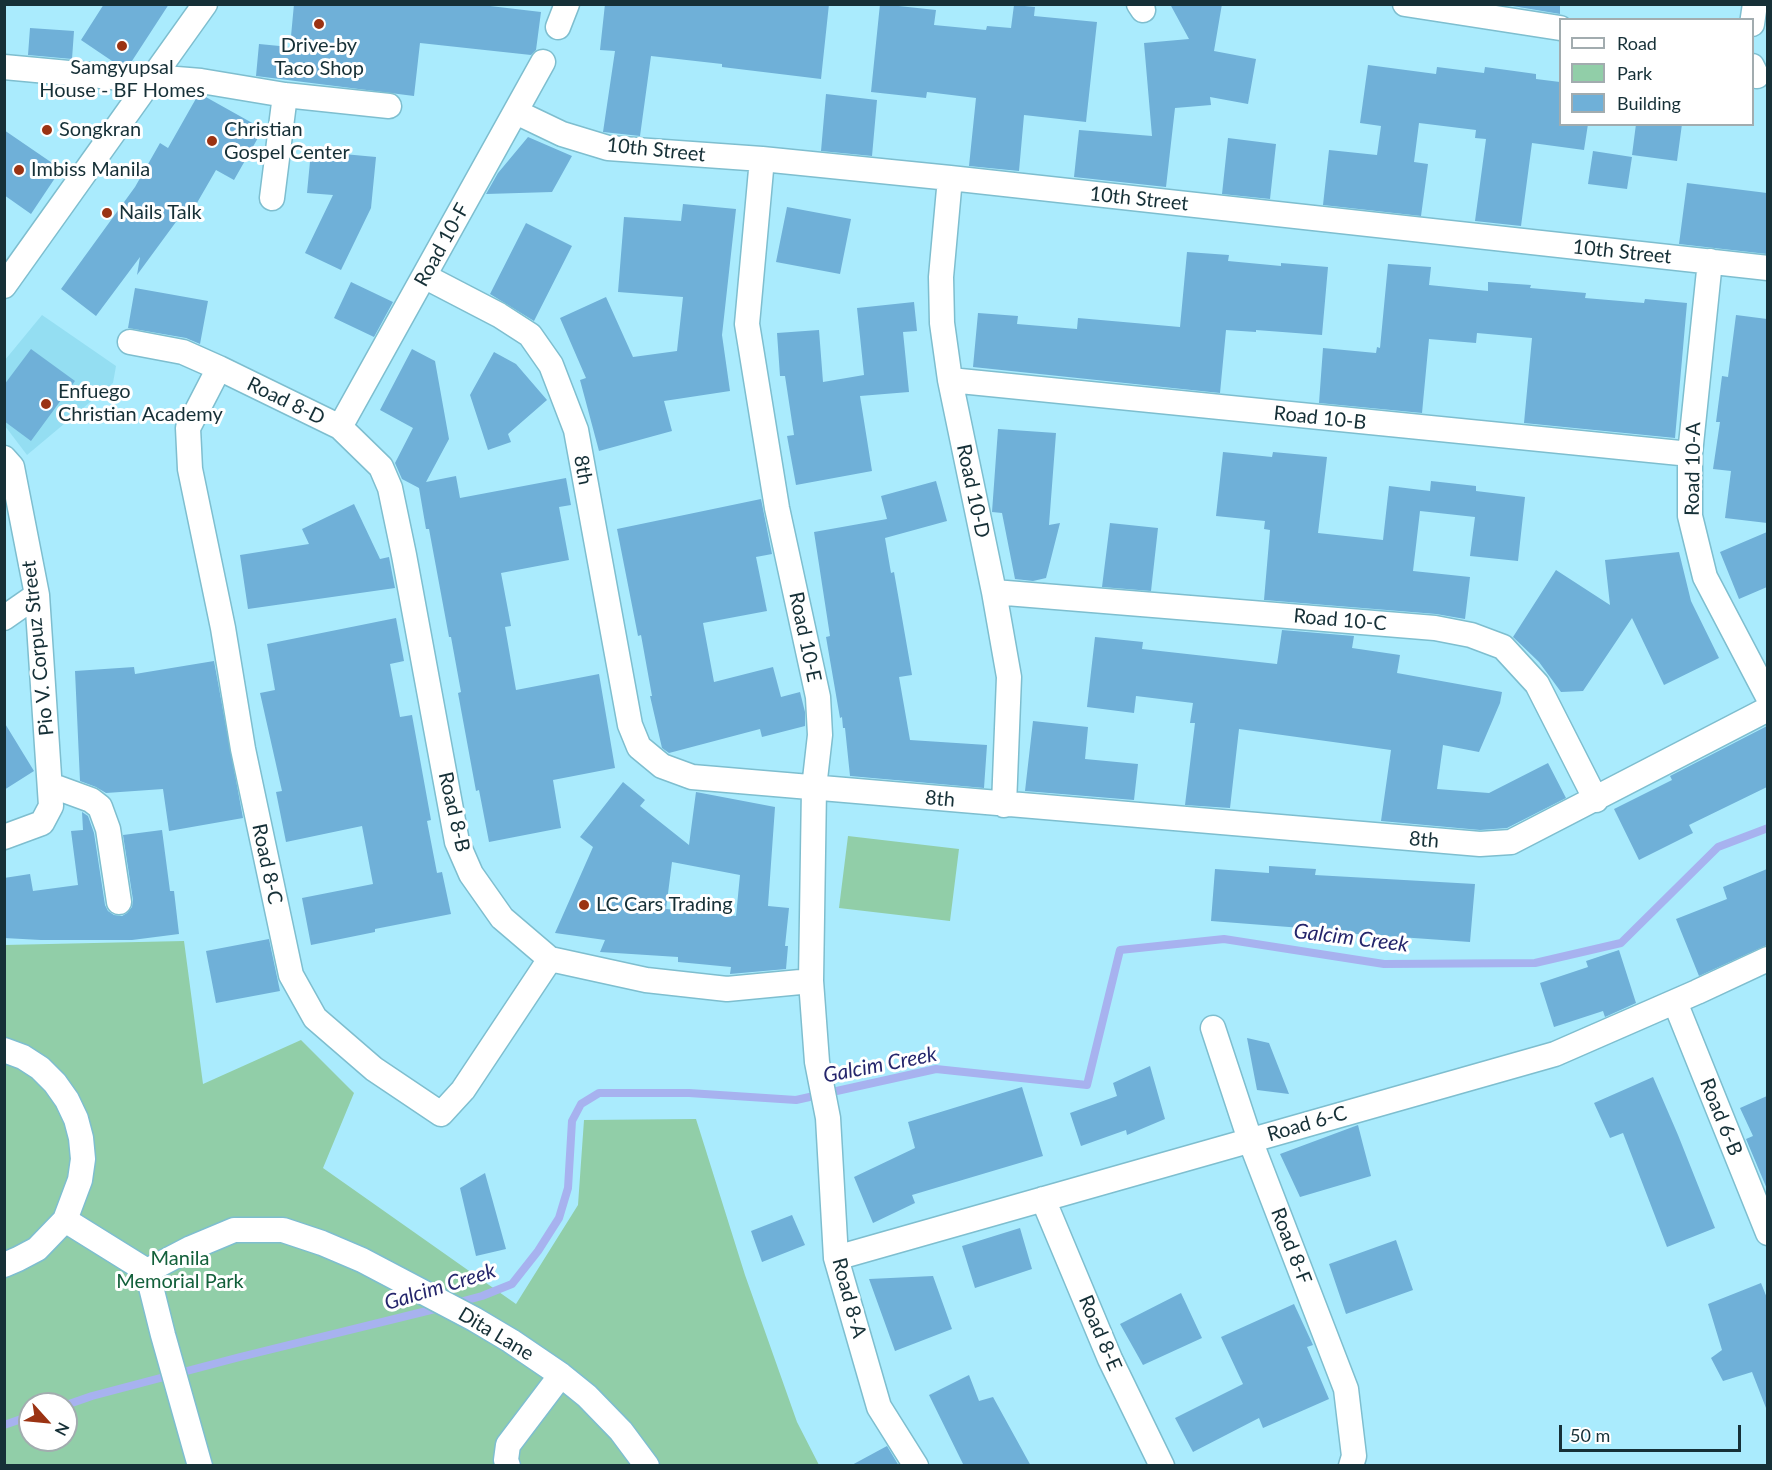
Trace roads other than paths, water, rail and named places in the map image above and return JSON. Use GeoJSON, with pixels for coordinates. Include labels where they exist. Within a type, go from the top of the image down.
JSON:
{"type":"FeatureCollection","features":[{"type":"Feature","properties":{"kind":"street"},"geometry":{"type":"LineString","coordinates":[[4,286],[205,4]]}},
{"type":"Feature","properties":{"kind":"street"},"geometry":{"type":"LineString","coordinates":[[1405,4],[1559,28]]}},
{"type":"Feature","properties":{"kind":"street","name":"Road 10-F"},"geometry":{"type":"LineString","coordinates":[[340,427],[543,62]]}},
{"type":"Feature","properties":{"kind":"street"},"geometry":{"type":"LineString","coordinates":[[4,67],[133,79],[152,77],[201,81],[285,95],[389,106]]}},
{"type":"Feature","properties":{"kind":"street"},"geometry":{"type":"LineString","coordinates":[[272,198],[285,95]]}},
{"type":"Feature","properties":{"kind":"street","name":"10th Street"},"geometry":{"type":"LineString","coordinates":[[516,112],[562,134],[608,148],[762,159],[950,178],[1767,268]]}},
{"type":"Feature","properties":{"kind":"street","name":"Road 10-E"},"geometry":{"type":"LineString","coordinates":[[762,159],[747,324],[777,508],[818,697],[820,735],[814,788],[811,981],[817,1062],[828,1118]]}},
{"type":"Feature","properties":{"kind":"street","name":"Road 10-D"},"geometry":{"type":"LineString","coordinates":[[950,178],[941,277],[942,323],[950,380],[994,592],[1009,677],[1004,805]]}},
{"type":"Feature","properties":{"kind":"street","name":"Road 10-A"},"geometry":{"type":"LineString","coordinates":[[1710,261],[1690,454],[1690,516],[1705,577],[1767,697]]}},
{"type":"Feature","properties":{"kind":"street","name":"8th"},"geometry":{"type":"LineString","coordinates":[[424,276],[499,315],[530,335],[551,365],[576,430],[630,725],[639,747],[662,766],[692,777],[1480,844],[1511,842],[1596,800],[1767,709]]}},
{"type":"Feature","properties":{"kind":"street","name":"Road 8-D"},"geometry":{"type":"LineString","coordinates":[[130,342],[183,352],[340,427]]}},
{"type":"Feature","properties":{"kind":"street","name":"Road 8-C"},"geometry":{"type":"LineString","coordinates":[[219,368],[188,428],[190,469],[223,628],[243,749],[291,975],[295,983],[315,1018],[374,1069],[441,1114],[463,1090],[550,959]]}},
{"type":"Feature","properties":{"kind":"street","name":"Road 10-B"},"geometry":{"type":"LineString","coordinates":[[950,380],[1690,454]]}},
{"type":"Feature","properties":{"kind":"street","name":"Road 8-B"},"geometry":{"type":"LineString","coordinates":[[340,427],[381,467],[390,488],[457,842],[471,874],[502,918],[550,959],[646,980],[727,989],[811,981]]}},
{"type":"Feature","properties":{"kind":"street","name":"Pio V. Corpuz Street"},"geometry":{"type":"LineString","coordinates":[[4,458],[12,467],[37,595],[51,796]]}},
{"type":"Feature","properties":{"kind":"street","name":"Road 10-C"},"geometry":{"type":"LineString","coordinates":[[994,592],[1435,628],[1471,634],[1503,647],[1537,684],[1596,800]]}},
{"type":"Feature","properties":{"kind":"street"},"geometry":{"type":"LineString","coordinates":[[4,618],[37,595]]}},
{"type":"Feature","properties":{"kind":"street"},"geometry":{"type":"LineString","coordinates":[[4,837],[42,822],[51,796],[91,800],[100,807],[108,829],[119,902]]}},
{"type":"Feature","properties":{"kind":"street","name":"Road 6-C"},"geometry":{"type":"LineString","coordinates":[[836,1258],[1555,1054],[1767,959]]}},
{"type":"Feature","properties":{"kind":"street","name":"Road 6-B"},"geometry":{"type":"LineString","coordinates":[[1675,1002],[1767,1233]]}},
{"type":"Feature","properties":{"kind":"street","name":"Road 8-F"},"geometry":{"type":"LineString","coordinates":[[1213,1028],[1250,1140],[1346,1389],[1354,1456],[1351,1466]]}},
{"type":"Feature","properties":{"kind":"street"},"geometry":{"type":"LineString","coordinates":[[4,1050],[23,1057],[40,1068],[55,1083],[76,1119],[83,1160],[80,1180],[65,1220],[37,1249],[4,1264]]}},
{"type":"Feature","properties":{"kind":"street","name":"Road 8-A"},"geometry":{"type":"LineString","coordinates":[[828,1118],[836,1258],[879,1407],[916,1466]]}},
{"type":"Feature","properties":{"kind":"street","name":"Road 8-E"},"geometry":{"type":"LineString","coordinates":[[1043,1198],[1110,1359],[1162,1466]]}},
{"type":"Feature","properties":{"kind":"street"},"geometry":{"type":"LineString","coordinates":[[65,1220],[147,1271],[200,1466]]}},
{"type":"Feature","properties":{"kind":"street","name":"Dita Lane"},"geometry":{"type":"LineString","coordinates":[[147,1271],[191,1248],[234,1230],[283,1230],[362,1260],[474,1319],[512,1341],[561,1375],[588,1396],[621,1431],[647,1466]]}},
{"type":"Feature","properties":{"kind":"street"},"geometry":{"type":"LineString","coordinates":[[508,1466],[506,1460],[508,1445],[561,1375]]}},
{"type":"Feature","properties":{"kind":"waterway","name":"Galcim Creek"},"geometry":{"type":"LineString","coordinates":[[456,1303],[512,1284],[538,1251],[559,1218],[568,1188],[572,1121],[581,1104],[599,1093],[689,1093],[796,1100],[936,1069],[1087,1085],[1120,950],[1224,939],[1384,964],[1535,963],[1621,943],[1718,847],[1768,828]]}},
{"type":"Feature","properties":{"kind":"waterway","name":"Galcim Creek"},"geometry":{"type":"LineString","coordinates":[[78,1401],[240,1357],[439,1308]]}},
{"type":"Feature","properties":{"kind":"waterway","name":"Galcim Creek"},"geometry":{"type":"LineString","coordinates":[[4,1425],[18,1420]]}},
{"type":"Feature","properties":{"kind":"place","name":"Drive-by Taco Shop"},"geometry":{"type":"Point","coordinates":[319,24]}},
{"type":"Feature","properties":{"kind":"place","name":"Samgyupsal House - BF Homes"},"geometry":{"type":"Point","coordinates":[122,46]}},
{"type":"Feature","properties":{"kind":"place","name":"Songkran"},"geometry":{"type":"Point","coordinates":[47,130]}},
{"type":"Feature","properties":{"kind":"place","name":"Christian Gospel Center"},"geometry":{"type":"Point","coordinates":[212,141]}},
{"type":"Feature","properties":{"kind":"place","name":"Imbiss Manila"},"geometry":{"type":"Point","coordinates":[19,170]}},
{"type":"Feature","properties":{"kind":"place","name":"Nails Talk"},"geometry":{"type":"Point","coordinates":[107,213]}},
{"type":"Feature","properties":{"kind":"place","name":"Enfuego Christian Academy"},"geometry":{"type":"Point","coordinates":[46,404]}},
{"type":"Feature","properties":{"kind":"place","name":"LC Cars Trading"},"geometry":{"type":"Point","coordinates":[584,905]}},
{"type":"Feature","properties":{"kind":"park label","name":"Manila Memorial Park"},"geometry":{"type":"Point","coordinates":[180,1270]}}]}
